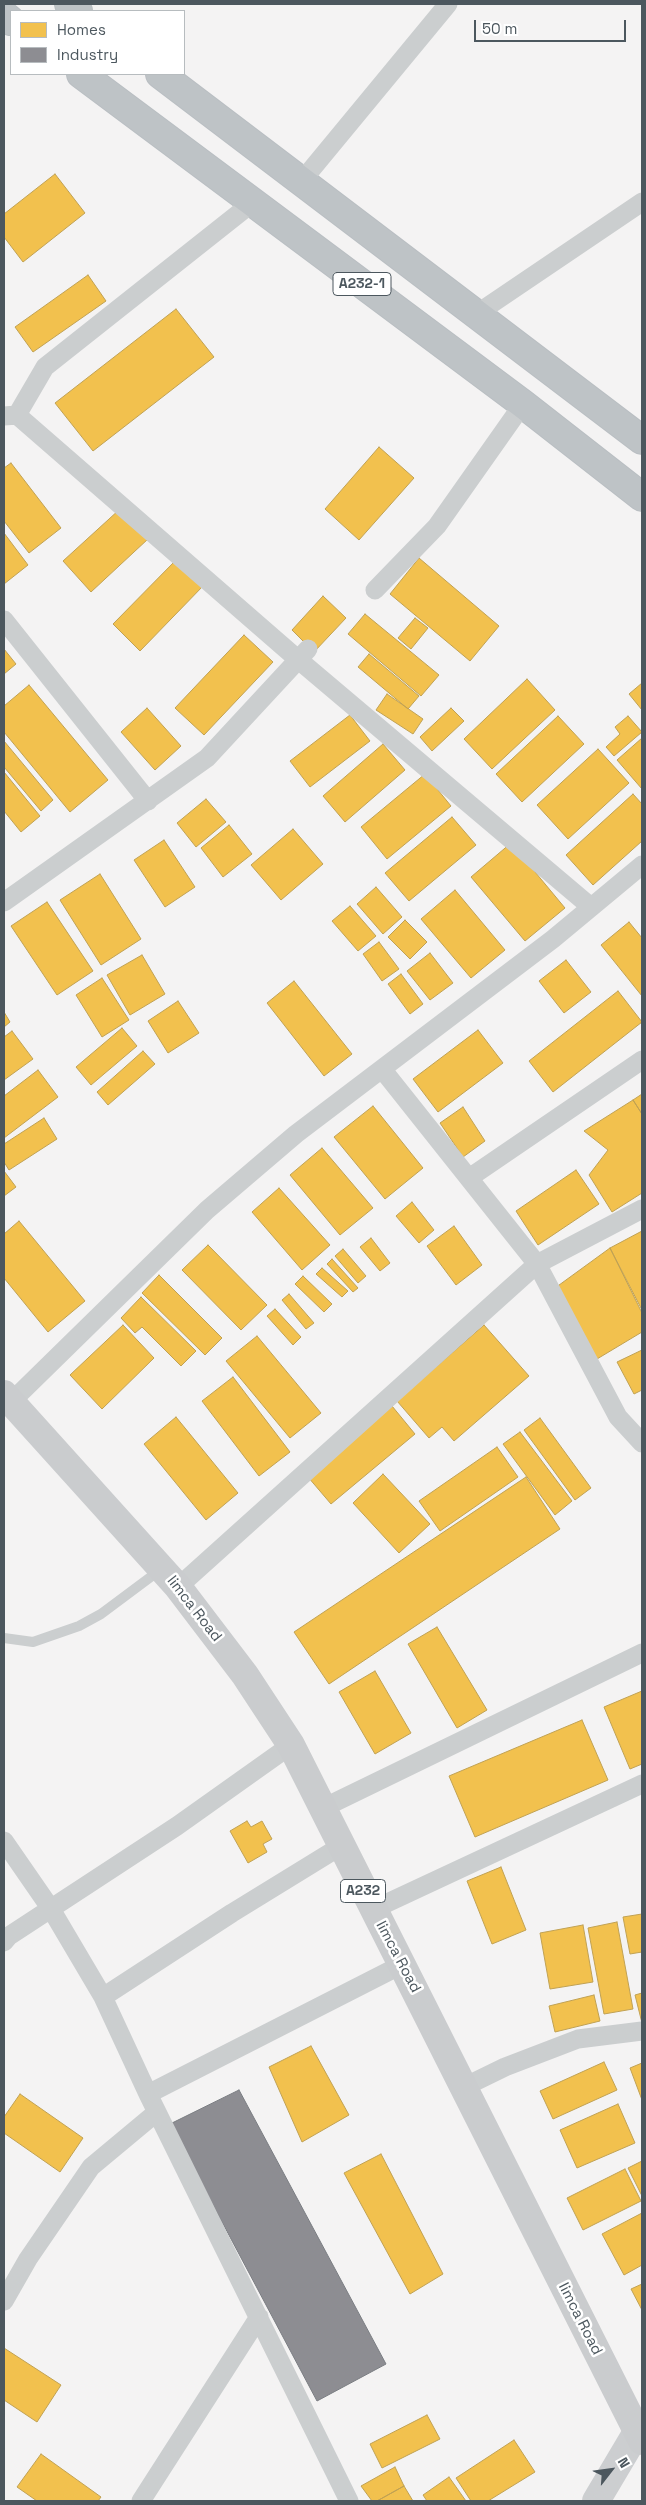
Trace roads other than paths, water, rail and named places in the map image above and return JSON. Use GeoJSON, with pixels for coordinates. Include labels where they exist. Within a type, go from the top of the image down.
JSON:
{"type":"FeatureCollection","features":[{"type":"Feature","properties":{"kind":"highway","name":"A232-1"},"geometry":{"type":"LineString","coordinates":[[83,75],[523,404],[642,496]]}},
{"type":"Feature","properties":{"kind":"highway","name":"A232-1"},"geometry":{"type":"LineString","coordinates":[[161,75],[642,440]]}},
{"type":"Feature","properties":{"kind":"main road","name":"limca Road"},"geometry":{"type":"LineString","coordinates":[[7,1398],[170,1578],[245,1675],[291,1745],[372,1910],[403,1964],[640,2437]]}},
{"type":"Feature","properties":{"kind":"street"},"geometry":{"type":"LineString","coordinates":[[301,182],[448,4]]}},
{"type":"Feature","properties":{"kind":"street"},"geometry":{"type":"LineString","coordinates":[[252,202],[45,367],[11,416],[303,654],[591,907]]}},
{"type":"Feature","properties":{"kind":"street"},"geometry":{"type":"LineString","coordinates":[[475,315],[642,202]]}},
{"type":"Feature","properties":{"kind":"street"},"geometry":{"type":"LineString","coordinates":[[375,590],[437,526],[523,404]]}},
{"type":"Feature","properties":{"kind":"street"},"geometry":{"type":"LineString","coordinates":[[4,620],[148,801]]}},
{"type":"Feature","properties":{"kind":"street"},"geometry":{"type":"LineString","coordinates":[[4,902],[206,758],[303,654]]}},
{"type":"Feature","properties":{"kind":"street"},"geometry":{"type":"LineString","coordinates":[[7,1398],[207,1210],[296,1134],[553,939],[642,865]]}},
{"type":"Feature","properties":{"kind":"street"},"geometry":{"type":"LineString","coordinates":[[469,1178],[642,1060]]}},
{"type":"Feature","properties":{"kind":"street"},"geometry":{"type":"LineString","coordinates":[[382,1069],[537,1264],[618,1417],[642,1443]]}},
{"type":"Feature","properties":{"kind":"street"},"geometry":{"type":"LineString","coordinates":[[170,1578],[537,1264],[642,1209]]}},
{"type":"Feature","properties":{"kind":"street"},"geometry":{"type":"LineString","coordinates":[[323,1808],[642,1653]]}},
{"type":"Feature","properties":{"kind":"street"},"geometry":{"type":"LineString","coordinates":[[4,1942],[177,1826],[291,1745]]}},
{"type":"Feature","properties":{"kind":"street"},"geometry":{"type":"LineString","coordinates":[[372,1910],[642,1784]]}},
{"type":"Feature","properties":{"kind":"street"},"geometry":{"type":"LineString","coordinates":[[4,1841],[51,1909],[103,1997],[148,2094],[349,2501]]}},
{"type":"Feature","properties":{"kind":"street"},"geometry":{"type":"LineString","coordinates":[[103,1997],[232,1913],[342,1846]]}},
{"type":"Feature","properties":{"kind":"street"},"geometry":{"type":"LineString","coordinates":[[148,2094],[403,1964]]}},
{"type":"Feature","properties":{"kind":"street"},"geometry":{"type":"LineString","coordinates":[[464,2087],[505,2067],[578,2039],[642,2031]]}},
{"type":"Feature","properties":{"kind":"street"},"geometry":{"type":"LineString","coordinates":[[4,2301],[28,2259],[91,2167],[157,2112]]}},
{"type":"Feature","properties":{"kind":"street"},"geometry":{"type":"LineString","coordinates":[[141,2501],[258,2317]]}},
{"type":"Feature","properties":{"kind":"street"},"geometry":{"type":"LineString","coordinates":[[596,2501],[640,2437]]}},
{"type":"Feature","properties":{"kind":"lane"},"geometry":{"type":"LineString","coordinates":[[4,1638],[33,1642],[79,1626],[170,1578]]}}]}
